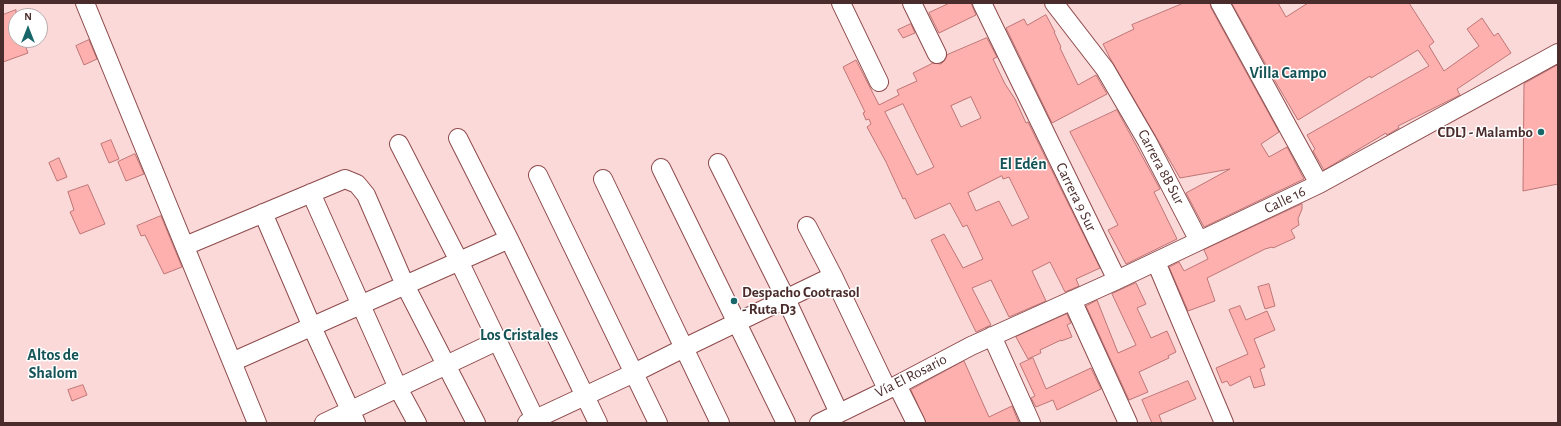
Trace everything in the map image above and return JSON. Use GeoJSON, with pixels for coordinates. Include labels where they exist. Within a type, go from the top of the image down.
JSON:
{"type":"FeatureCollection","features":[{"type":"Feature","properties":{"kind":"street"},"geometry":{"type":"LineString","coordinates":[[84,3],[257,423]]}},
{"type":"Feature","properties":{"kind":"street"},"geometry":{"type":"LineString","coordinates":[[841,3],[879,82]]}},
{"type":"Feature","properties":{"kind":"street"},"geometry":{"type":"LineString","coordinates":[[912,3],[937,54]]}},
{"type":"Feature","properties":{"kind":"street","name":"Carrera 9 Sur"},"geometry":{"type":"LineString","coordinates":[[982,3],[1117,280]]}},
{"type":"Feature","properties":{"kind":"street","name":"Carrera 8B Sur"},"geometry":{"type":"LineString","coordinates":[[1054,3],[1105,69],[1162,168],[1199,241]]}},
{"type":"Feature","properties":{"kind":"street"},"geometry":{"type":"LineString","coordinates":[[1220,3],[1319,184]]}},
{"type":"Feature","properties":{"kind":"street","name":"Calle 16"},"geometry":{"type":"LineString","coordinates":[[998,333],[1156,262],[1319,184],[1558,53]]}},
{"type":"Feature","properties":{"kind":"street"},"geometry":{"type":"LineString","coordinates":[[458,138],[509,239],[598,423]]}},
{"type":"Feature","properties":{"kind":"street"},"geometry":{"type":"LineString","coordinates":[[399,144],[459,262],[497,341],[533,422],[833,276]]}},
{"type":"Feature","properties":{"kind":"street"},"geometry":{"type":"LineString","coordinates":[[718,162],[786,299],[829,419]]}},
{"type":"Feature","properties":{"kind":"street"},"geometry":{"type":"LineString","coordinates":[[661,168],[786,423]]}},
{"type":"Feature","properties":{"kind":"street"},"geometry":{"type":"LineString","coordinates":[[538,175],[658,423]]}},
{"type":"Feature","properties":{"kind":"street"},"geometry":{"type":"LineString","coordinates":[[185,246],[345,179],[357,184],[366,195],[405,285],[476,423]]}},
{"type":"Feature","properties":{"kind":"street"},"geometry":{"type":"LineString","coordinates":[[603,179],[720,423]]}},
{"type":"Feature","properties":{"kind":"street"},"geometry":{"type":"LineString","coordinates":[[311,193],[398,388],[417,423]]}},
{"type":"Feature","properties":{"kind":"street"},"geometry":{"type":"LineString","coordinates":[[263,213],[353,417]]}},
{"type":"Feature","properties":{"kind":"street"},"geometry":{"type":"LineString","coordinates":[[807,226],[892,387],[916,423]]}},
{"type":"Feature","properties":{"kind":"street"},"geometry":{"type":"LineString","coordinates":[[232,362],[509,239]]}},
{"type":"Feature","properties":{"kind":"street"},"geometry":{"type":"LineString","coordinates":[[1156,262],[1224,423]]}},
{"type":"Feature","properties":{"kind":"street"},"geometry":{"type":"LineString","coordinates":[[1072,300],[1128,423]]}},
{"type":"Feature","properties":{"kind":"street"},"geometry":{"type":"LineString","coordinates":[[998,333],[1032,423]]}},
{"type":"Feature","properties":{"kind":"street","name":"Vía El Rosario"},"geometry":{"type":"LineString","coordinates":[[829,419],[998,333]]}},
{"type":"Feature","properties":{"kind":"street"},"geometry":{"type":"LineString","coordinates":[[324,423],[353,417],[398,388],[497,341]]}},
{"type":"Feature","properties":{"kind":"building"},"geometry":{"type":"Polygon","coordinates":[[[950,3],[971,3],[976,15],[939,33],[929,13],[950,3]]]}},
{"type":"Feature","properties":{"kind":"building"},"geometry":{"type":"Polygon","coordinates":[[[1184,3],[1210,3],[1211,8],[1279,132],[1261,144],[1269,157],[1287,147],[1304,179],[1204,227],[1186,193],[1230,169],[1180,178],[1103,44],[1134,29],[1132,25],[1184,3]]]}},
{"type":"Feature","properties":{"kind":"building"},"geometry":{"type":"Polygon","coordinates":[[[1232,3],[1278,3],[1286,17],[1308,3],[1409,3],[1434,42],[1429,46],[1444,71],[1479,46],[1467,29],[1482,18],[1494,36],[1498,33],[1511,53],[1457,89],[1460,95],[1398,126],[1399,128],[1387,135],[1386,133],[1324,170],[1313,151],[1315,149],[1307,135],[1429,66],[1418,50],[1371,78],[1370,76],[1298,120],[1232,3]]]}},
{"type":"Feature","properties":{"kind":"building"},"geometry":{"type":"Polygon","coordinates":[[[8,13],[8,48],[26,48],[28,53],[3,62],[3,15],[8,13]]]}},
{"type":"Feature","properties":{"kind":"building"},"geometry":{"type":"Polygon","coordinates":[[[1046,15],[1078,85],[1096,75],[1107,94],[1052,123],[1006,28],[1024,19],[1027,25],[1046,15]]]}},
{"type":"Feature","properties":{"kind":"building"},"geometry":{"type":"Polygon","coordinates":[[[911,24],[915,33],[903,38],[898,30],[911,24]]]}},
{"type":"Feature","properties":{"kind":"building"},"geometry":{"type":"Polygon","coordinates":[[[987,38],[997,57],[993,59],[1005,84],[1015,99],[1026,123],[1028,122],[1100,268],[1076,279],[1079,286],[1065,292],[1050,262],[1032,271],[1046,301],[1009,317],[991,280],[972,288],[991,325],[976,332],[931,240],[944,234],[963,268],[983,259],[967,225],[963,227],[950,203],[915,219],[905,198],[903,199],[886,162],[867,127],[871,124],[869,119],[866,120],[863,113],[865,112],[843,67],[856,60],[879,105],[899,95],[897,90],[917,81],[913,73],[933,63],[941,64],[947,55],[987,38]],[[971,97],[951,106],[961,127],[981,118],[971,97]],[[903,104],[885,112],[917,175],[934,167],[903,104]],[[1002,176],[968,193],[976,211],[999,201],[1012,226],[1029,218],[1009,177],[1003,179],[1002,176]]]}},
{"type":"Feature","properties":{"kind":"building"},"geometry":{"type":"Polygon","coordinates":[[[89,40],[97,59],[84,65],[76,46],[89,40]]]}},
{"type":"Feature","properties":{"kind":"building","name":"CDLJ - Malambo"},"geometry":{"type":"Polygon","coordinates":[[[1558,65],[1558,184],[1523,191],[1524,84],[1558,65]]]}},
{"type":"Feature","properties":{"kind":"building"},"geometry":{"type":"Polygon","coordinates":[[[1117,110],[1160,189],[1154,192],[1177,239],[1126,264],[1108,230],[1118,225],[1070,132],[1117,110]]]}},
{"type":"Feature","properties":{"kind":"building"},"geometry":{"type":"Polygon","coordinates":[[[111,140],[119,159],[109,163],[101,144],[111,140]]]}},
{"type":"Feature","properties":{"kind":"building"},"geometry":{"type":"Polygon","coordinates":[[[135,154],[144,174],[126,181],[118,162],[135,154]]]}},
{"type":"Feature","properties":{"kind":"building"},"geometry":{"type":"Polygon","coordinates":[[[59,158],[67,177],[57,181],[49,163],[59,158]]]}},
{"type":"Feature","properties":{"kind":"building"},"geometry":{"type":"Polygon","coordinates":[[[88,185],[105,224],[80,234],[70,212],[74,210],[68,192],[88,185]]]}},
{"type":"Feature","properties":{"kind":"building"},"geometry":{"type":"Polygon","coordinates":[[[1302,204],[1302,209],[1298,219],[1299,225],[1291,230],[1295,238],[1273,248],[1265,249],[1207,278],[1215,301],[1188,311],[1169,267],[1179,262],[1184,271],[1208,259],[1204,250],[1302,204]]]}},
{"type":"Feature","properties":{"kind":"building"},"geometry":{"type":"Polygon","coordinates":[[[161,216],[182,267],[164,274],[145,235],[141,236],[137,226],[161,216]]]}},
{"type":"Feature","properties":{"kind":"building"},"geometry":{"type":"Polygon","coordinates":[[[1136,283],[1146,304],[1137,308],[1151,338],[1167,331],[1176,352],[1168,356],[1169,358],[1139,372],[1148,392],[1129,400],[1086,306],[1097,300],[1118,353],[1136,345],[1112,294],[1136,283]]]}},
{"type":"Feature","properties":{"kind":"building"},"geometry":{"type":"Polygon","coordinates":[[[1269,284],[1275,306],[1265,309],[1258,287],[1269,284]]]}},
{"type":"Feature","properties":{"kind":"building"},"geometry":{"type":"Polygon","coordinates":[[[1240,306],[1246,320],[1267,311],[1275,330],[1254,339],[1265,367],[1260,369],[1265,385],[1254,388],[1250,376],[1230,386],[1227,381],[1222,383],[1216,368],[1248,354],[1229,310],[1240,306]]]}},
{"type":"Feature","properties":{"kind":"building"},"geometry":{"type":"Polygon","coordinates":[[[1067,314],[1071,323],[1067,325],[1072,337],[1061,340],[1040,350],[1041,353],[1028,359],[1016,337],[1067,314]]]}},
{"type":"Feature","properties":{"kind":"building"},"geometry":{"type":"Polygon","coordinates":[[[1033,358],[1046,389],[1091,368],[1101,389],[1057,410],[1053,400],[1036,407],[1031,398],[1035,396],[1020,364],[1033,358]]]}},
{"type":"Feature","properties":{"kind":"building"},"geometry":{"type":"Polygon","coordinates":[[[964,361],[989,417],[1012,406],[1019,423],[926,423],[911,390],[964,361]]]}},
{"type":"Feature","properties":{"kind":"building"},"geometry":{"type":"Polygon","coordinates":[[[1188,381],[1196,399],[1159,415],[1162,423],[1152,423],[1142,400],[1188,381]]]}},
{"type":"Feature","properties":{"kind":"building"},"geometry":{"type":"Polygon","coordinates":[[[83,385],[87,395],[72,401],[68,390],[83,385]]]}},
{"type":"Feature","properties":{"kind":"place","name":"CDLJ - Malambo"},"geometry":{"type":"Point","coordinates":[1541,132]}},
{"type":"Feature","properties":{"kind":"place","name":"Despacho Cootrasol - Ruta D3"},"geometry":{"type":"Point","coordinates":[734,301]}},
{"type":"Feature","properties":{"kind":"district","name":"Villa Campo"},"geometry":{"type":"Point","coordinates":[1288,73]}},
{"type":"Feature","properties":{"kind":"district","name":"El Edén"},"geometry":{"type":"Point","coordinates":[1023,164]}},
{"type":"Feature","properties":{"kind":"district","name":"Los Cristales"},"geometry":{"type":"Point","coordinates":[519,335]}},
{"type":"Feature","properties":{"kind":"district","name":"Altos de Shalom"},"geometry":{"type":"Point","coordinates":[53,364]}}]}
